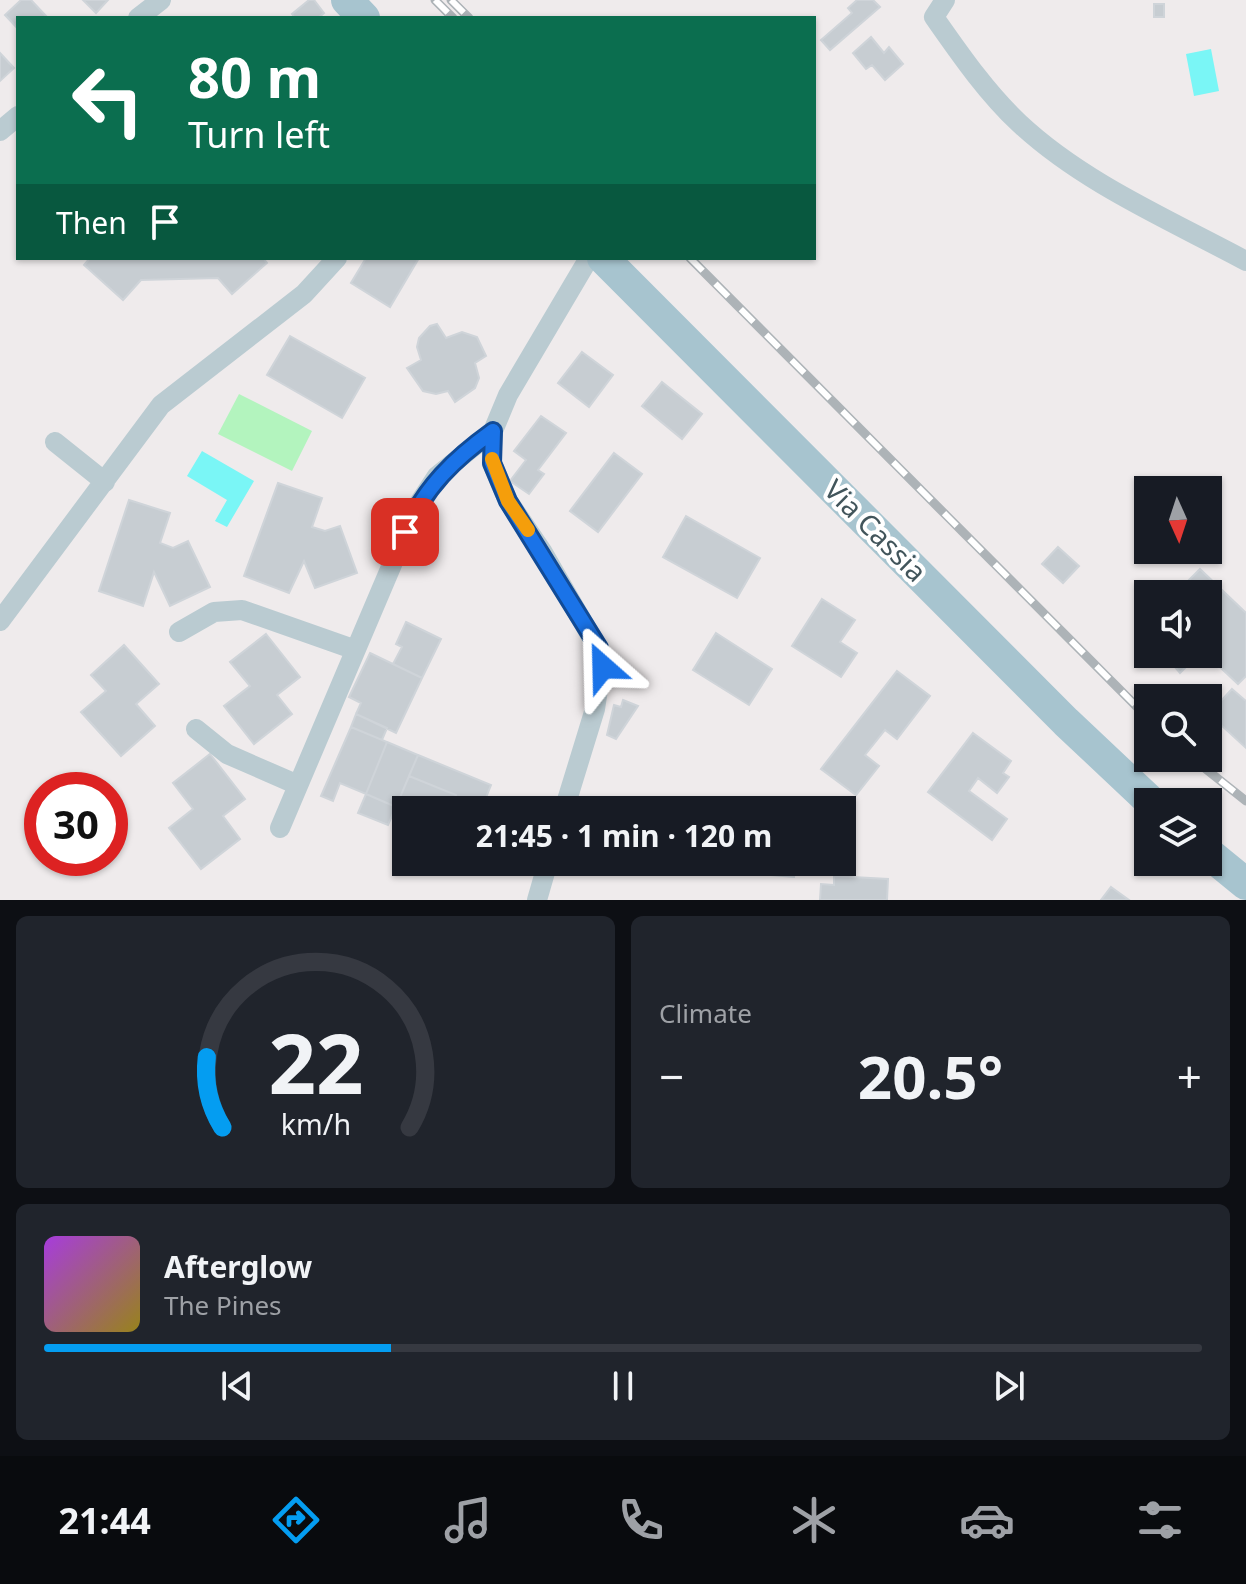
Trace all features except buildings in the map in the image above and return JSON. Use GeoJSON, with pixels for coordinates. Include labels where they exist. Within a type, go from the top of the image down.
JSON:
{"type":"FeatureCollection","features":[{"type":"Feature","properties":{"kind":"main road"},"geometry":{"type":"LineString","coordinates":[[347,0],[362,16]]}},
{"type":"Feature","properties":{"kind":"main road","name":"Via Cassia"},"geometry":{"type":"LineString","coordinates":[[605,260],[1066,722],[1136,788]]}},
{"type":"Feature","properties":{"kind":"main road"},"geometry":{"type":"LineString","coordinates":[[1222,864],[1246,884]]}},
{"type":"Feature","properties":{"kind":"street"},"geometry":{"type":"LineString","coordinates":[[141,16],[161,0]]}},
{"type":"Feature","properties":{"kind":"street"},"geometry":{"type":"LineString","coordinates":[[945,0],[934,17],[981,82],[1020,124],[1068,161],[1113,189],[1246,261]]}},
{"type":"Feature","properties":{"kind":"street"},"geometry":{"type":"LineString","coordinates":[[0,131],[16,118]]}},
{"type":"Feature","properties":{"kind":"street"},"geometry":{"type":"LineString","coordinates":[[0,621],[161,405],[287,309],[321,278],[335,260]]}},
{"type":"Feature","properties":{"kind":"street"},"geometry":{"type":"LineString","coordinates":[[568,796],[595,709],[603,657],[542,551],[508,501],[492,463],[493,431],[508,395],[588,260]]}},
{"type":"Feature","properties":{"kind":"street"},"geometry":{"type":"LineString","coordinates":[[280,828],[353,649],[416,508],[437,476],[493,431]]}},
{"type":"Feature","properties":{"kind":"street"},"geometry":{"type":"LineString","coordinates":[[55,442],[105,482]]}},
{"type":"Feature","properties":{"kind":"street"},"geometry":{"type":"LineString","coordinates":[[179,632],[214,612],[242,610],[353,649]]}},
{"type":"Feature","properties":{"kind":"street"},"geometry":{"type":"LineString","coordinates":[[196,729],[227,754],[298,785]]}},
{"type":"Feature","properties":{"kind":"street"},"geometry":{"type":"LineString","coordinates":[[537,900],[544,876]]}},
{"type":"Feature","properties":{"kind":"green space"},"geometry":{"type":"Polygon","coordinates":[[[239,394],[312,431],[292,471],[218,434],[239,394]]]}},
{"type":"Feature","properties":{"kind":"water"},"geometry":{"type":"Polygon","coordinates":[[[1211,49],[1219,91],[1194,96],[1186,54],[1211,49]]]}},
{"type":"Feature","properties":{"kind":"water"},"geometry":{"type":"Polygon","coordinates":[[[202,451],[254,481],[227,527],[215,521],[227,500],[187,476],[202,451]]]}},
{"type":"Feature","properties":{"kind":"railway"},"geometry":{"type":"LineString","coordinates":[[435,0],[451,16]]}},
{"type":"Feature","properties":{"kind":"railway"},"geometry":{"type":"LineString","coordinates":[[451,0],[467,16]]}},
{"type":"Feature","properties":{"kind":"railway"},"geometry":{"type":"LineString","coordinates":[[692,260],[1134,704]]}},
{"type":"Feature","properties":{"kind":"railway"},"geometry":{"type":"LineString","coordinates":[[1210,772],[1246,801]]}},
{"type":"Feature","properties":{"kind":"slow traffic"},"geometry":{"type":"LineString","coordinates":[[492,459],[508,501],[528,530]]}},
{"type":"Feature","properties":{"kind":"route"},"geometry":{"type":"LineString","coordinates":[[405,532],[437,476],[493,431],[492,463],[508,501],[542,551],[571,606],[599,648],[603,667]]}}]}
